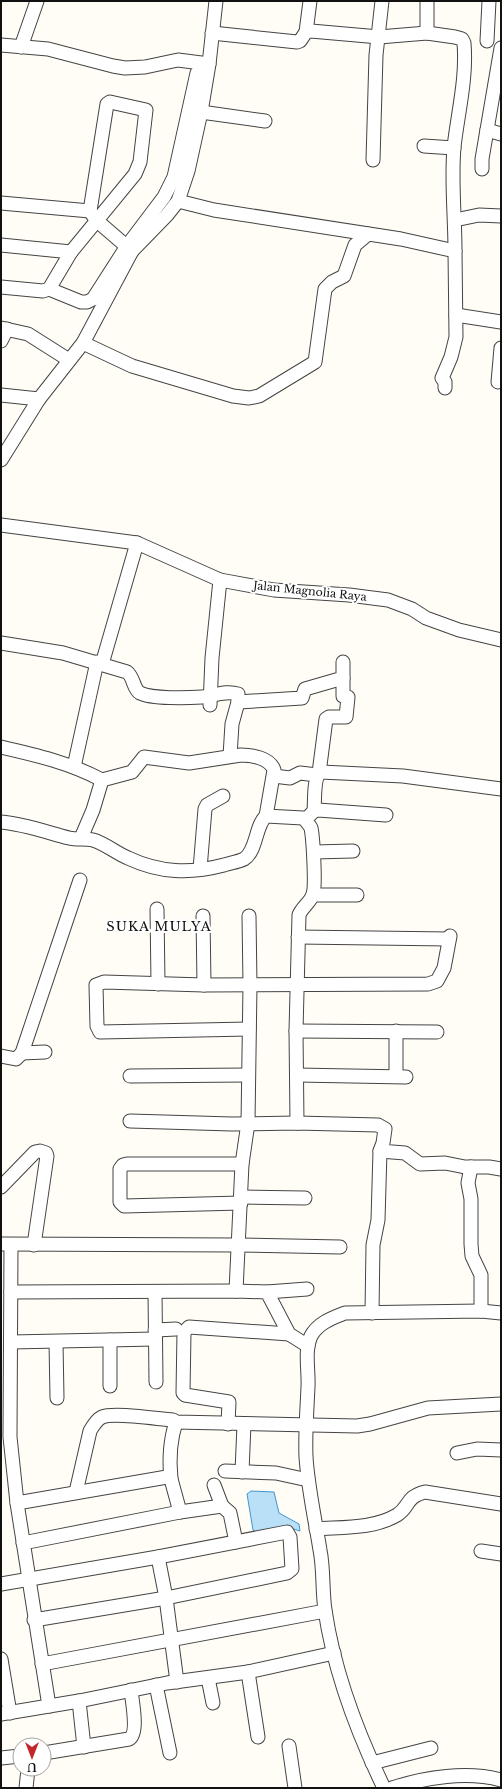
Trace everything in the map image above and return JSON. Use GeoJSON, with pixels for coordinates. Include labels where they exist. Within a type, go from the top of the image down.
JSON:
{"type":"FeatureCollection","features":[{"type":"Feature","properties":{"kind":"street"},"geometry":{"type":"LineString","coordinates":[[21,47],[37,1]]}},
{"type":"Feature","properties":{"kind":"street"},"geometry":{"type":"LineString","coordinates":[[1,459],[39,399],[83,343],[129,249],[167,215],[178,201],[188,171],[201,112],[209,64],[216,1]]}},
{"type":"Feature","properties":{"kind":"street"},"geometry":{"type":"LineString","coordinates":[[212,33],[297,42],[300,41],[306,32],[310,1]]}},
{"type":"Feature","properties":{"kind":"street"},"geometry":{"type":"LineString","coordinates":[[373,160],[376,55],[382,1]]}},
{"type":"Feature","properties":{"kind":"street"},"geometry":{"type":"LineString","coordinates":[[427,1],[427,33]]}},
{"type":"Feature","properties":{"kind":"street"},"geometry":{"type":"LineString","coordinates":[[487,41],[489,1]]}},
{"type":"Feature","properties":{"kind":"street"},"geometry":{"type":"LineString","coordinates":[[306,32],[317,31],[379,37],[427,33],[455,36],[460,38],[464,43],[465,71],[454,148],[453,204],[455,220],[456,337],[451,357],[442,378],[445,382],[445,388]]}},
{"type":"Feature","properties":{"kind":"street"},"geometry":{"type":"LineString","coordinates":[[464,43],[487,41],[501,44]]}},
{"type":"Feature","properties":{"kind":"street"},"geometry":{"type":"LineString","coordinates":[[1,44],[48,50],[125,68],[145,67],[178,60],[209,64]]}},
{"type":"Feature","properties":{"kind":"street"},"geometry":{"type":"LineString","coordinates":[[482,169],[482,159],[501,48]]}},
{"type":"Feature","properties":{"kind":"street"},"geometry":{"type":"LineString","coordinates":[[1,287],[43,291],[49,289],[81,302],[87,302],[93,299],[164,197],[174,177],[197,73]]}},
{"type":"Feature","properties":{"kind":"street"},"geometry":{"type":"LineString","coordinates":[[49,289],[93,216],[135,174],[140,162],[147,112],[144,108],[110,102],[107,104],[93,216]]}},
{"type":"Feature","properties":{"kind":"street"},"geometry":{"type":"LineString","coordinates":[[201,112],[265,121]]}},
{"type":"Feature","properties":{"kind":"street"},"geometry":{"type":"LineString","coordinates":[[487,130],[501,134]]}},
{"type":"Feature","properties":{"kind":"street"},"geometry":{"type":"LineString","coordinates":[[424,146],[454,148]]}},
{"type":"Feature","properties":{"kind":"street"},"geometry":{"type":"LineString","coordinates":[[178,201],[214,210],[401,239],[455,251]]}},
{"type":"Feature","properties":{"kind":"street"},"geometry":{"type":"LineString","coordinates":[[1,203],[93,216],[129,249]]}},
{"type":"Feature","properties":{"kind":"street"},"geometry":{"type":"LineString","coordinates":[[455,220],[479,215],[501,216]]}},
{"type":"Feature","properties":{"kind":"street"},"geometry":{"type":"LineString","coordinates":[[83,343],[132,366],[233,396],[249,398],[259,396],[315,362],[325,289],[332,282],[344,276],[355,245],[368,234]]}},
{"type":"Feature","properties":{"kind":"street"},"geometry":{"type":"LineString","coordinates":[[1,245],[70,252]]}},
{"type":"Feature","properties":{"kind":"street"},"geometry":{"type":"LineString","coordinates":[[456,315],[501,322]]}},
{"type":"Feature","properties":{"kind":"street"},"geometry":{"type":"LineString","coordinates":[[1,341],[4,329],[28,334],[70,360]]}},
{"type":"Feature","properties":{"kind":"street"},"geometry":{"type":"LineString","coordinates":[[498,382],[501,348]]}},
{"type":"Feature","properties":{"kind":"street"},"geometry":{"type":"LineString","coordinates":[[1,395],[39,399]]}},
{"type":"Feature","properties":{"kind":"street","name":"Jalan Magnolia Raya"},"geometry":{"type":"LineString","coordinates":[[1,525],[137,544],[220,580],[274,590],[349,595],[388,600],[412,610],[426,618],[459,630],[501,640]]}},
{"type":"Feature","properties":{"kind":"street"},"geometry":{"type":"LineString","coordinates":[[74,767],[100,663],[137,544]]}},
{"type":"Feature","properties":{"kind":"street"},"geometry":{"type":"LineString","coordinates":[[210,700],[212,658],[220,580]]}},
{"type":"Feature","properties":{"kind":"street"},"geometry":{"type":"LineString","coordinates":[[1,643],[63,653],[100,663],[130,674],[136,690],[140,693],[166,697],[201,697],[210,700],[236,693],[239,695],[232,724],[230,756]]}},
{"type":"Feature","properties":{"kind":"street"},"geometry":{"type":"LineString","coordinates":[[297,1123],[296,1031],[298,937],[301,910],[313,895],[314,852],[310,816],[326,720],[329,717],[346,717],[348,697],[343,696],[343,662]]}},
{"type":"Feature","properties":{"kind":"street"},"geometry":{"type":"LineString","coordinates":[[238,702],[301,698],[305,689],[343,678]]}},
{"type":"Feature","properties":{"kind":"street"},"geometry":{"type":"LineString","coordinates":[[1,747],[52,759],[102,780],[132,772],[144,757],[189,763],[230,756],[248,755],[267,761],[272,765],[274,776],[266,816],[262,821],[246,858],[212,868],[177,871],[162,870],[127,858],[106,844],[81,838],[71,838],[30,826],[1,822]]}},
{"type":"Feature","properties":{"kind":"street"},"geometry":{"type":"LineString","coordinates":[[274,776],[290,778],[300,773],[403,776],[501,789]]}},
{"type":"Feature","properties":{"kind":"street"},"geometry":{"type":"LineString","coordinates":[[81,838],[93,810],[102,780]]}},
{"type":"Feature","properties":{"kind":"street"},"geometry":{"type":"LineString","coordinates":[[200,869],[205,808],[207,805],[223,796]]}},
{"type":"Feature","properties":{"kind":"street"},"geometry":{"type":"LineString","coordinates":[[266,816],[303,818],[340,811],[386,816]]}},
{"type":"Feature","properties":{"kind":"street"},"geometry":{"type":"LineString","coordinates":[[314,852],[353,851]]}},
{"type":"Feature","properties":{"kind":"street"},"geometry":{"type":"LineString","coordinates":[[1,1056],[16,1059],[22,1053],[80,880]]}},
{"type":"Feature","properties":{"kind":"street"},"geometry":{"type":"LineString","coordinates":[[313,895],[356,895]]}},
{"type":"Feature","properties":{"kind":"street"},"geometry":{"type":"LineString","coordinates":[[157,909],[158,984]]}},
{"type":"Feature","properties":{"kind":"street"},"geometry":{"type":"LineString","coordinates":[[203,916],[204,985]]}},
{"type":"Feature","properties":{"kind":"street"},"geometry":{"type":"LineString","coordinates":[[236,1291],[242,1164],[248,1123],[250,985],[249,916]]}},
{"type":"Feature","properties":{"kind":"street"},"geometry":{"type":"LineString","coordinates":[[249,1029],[102,1033],[97,1029],[97,983],[250,985],[433,983],[437,981],[444,968],[449,937],[298,937]]}},
{"type":"Feature","properties":{"kind":"street"},"geometry":{"type":"LineString","coordinates":[[296,1031],[437,1032]]}},
{"type":"Feature","properties":{"kind":"street"},"geometry":{"type":"LineString","coordinates":[[297,1075],[401,1076],[396,1031]]}},
{"type":"Feature","properties":{"kind":"street"},"geometry":{"type":"LineString","coordinates":[[22,1053],[45,1052]]}},
{"type":"Feature","properties":{"kind":"street"},"geometry":{"type":"LineString","coordinates":[[130,1076],[248,1075]]}},
{"type":"Feature","properties":{"kind":"street"},"geometry":{"type":"LineString","coordinates":[[130,1121],[232,1124],[297,1123],[382,1126],[385,1129],[380,1151],[378,1220],[373,1245],[372,1313]]}},
{"type":"Feature","properties":{"kind":"street"},"geometry":{"type":"LineString","coordinates":[[1,1187],[35,1152],[40,1151],[46,1153],[47,1156],[34,1245]]}},
{"type":"Feature","properties":{"kind":"street"},"geometry":{"type":"LineString","coordinates":[[380,1151],[405,1153],[420,1164],[446,1163],[501,1169]]}},
{"type":"Feature","properties":{"kind":"street"},"geometry":{"type":"LineString","coordinates":[[242,1164],[127,1164],[120,1169],[120,1202],[124,1206],[305,1198]]}},
{"type":"Feature","properties":{"kind":"street"},"geometry":{"type":"LineString","coordinates":[[472,1167],[468,1183],[471,1199],[471,1244],[472,1256],[481,1274],[481,1311]]}},
{"type":"Feature","properties":{"kind":"street"},"geometry":{"type":"LineString","coordinates":[[49,1706],[34,1620],[6,1437],[11,1342],[11,1292],[6,1245],[237,1245],[340,1247]]}},
{"type":"Feature","properties":{"kind":"street"},"geometry":{"type":"LineString","coordinates":[[11,1292],[267,1292],[307,1289]]}},
{"type":"Feature","properties":{"kind":"street"},"geometry":{"type":"LineString","coordinates":[[155,1292],[156,1382]]}},
{"type":"Feature","properties":{"kind":"street"},"geometry":{"type":"LineString","coordinates":[[267,1292],[289,1334]]}},
{"type":"Feature","properties":{"kind":"street"},"geometry":{"type":"LineString","coordinates":[[384,1788],[348,1705],[334,1653],[325,1611],[320,1550],[308,1480],[305,1423],[308,1386],[308,1346],[311,1336],[317,1327],[328,1319],[345,1313],[481,1311],[501,1313]]}},
{"type":"Feature","properties":{"kind":"street"},"geometry":{"type":"LineString","coordinates":[[228,1424],[229,1402],[185,1396],[183,1393],[184,1332],[186,1329],[189,1327],[289,1334],[308,1346]]}},
{"type":"Feature","properties":{"kind":"street"},"geometry":{"type":"LineString","coordinates":[[11,1342],[110,1340],[155,1334],[176,1329]]}},
{"type":"Feature","properties":{"kind":"street"},"geometry":{"type":"LineString","coordinates":[[110,1340],[110,1386]]}},
{"type":"Feature","properties":{"kind":"street"},"geometry":{"type":"LineString","coordinates":[[56,1342],[57,1398]]}},
{"type":"Feature","properties":{"kind":"street"},"geometry":{"type":"LineString","coordinates":[[76,1492],[90,1431],[99,1419],[114,1415],[173,1420],[176,1422],[228,1424],[305,1423],[357,1426],[370,1424],[428,1408],[501,1404]]}},
{"type":"Feature","properties":{"kind":"street"},"geometry":{"type":"LineString","coordinates":[[176,1422],[170,1453],[171,1479],[180,1512]]}},
{"type":"Feature","properties":{"kind":"street"},"geometry":{"type":"LineString","coordinates":[[242,1472],[244,1424]]}},
{"type":"Feature","properties":{"kind":"street"},"geometry":{"type":"LineString","coordinates":[[457,1453],[477,1450],[501,1450]]}},
{"type":"Feature","properties":{"kind":"street"},"geometry":{"type":"LineString","coordinates":[[225,1471],[276,1473],[308,1480]]}},
{"type":"Feature","properties":{"kind":"street"},"geometry":{"type":"LineString","coordinates":[[17,1503],[164,1477],[171,1479]]}},
{"type":"Feature","properties":{"kind":"street"},"geometry":{"type":"LineString","coordinates":[[214,1485],[222,1506],[230,1513],[236,1542]]}},
{"type":"Feature","properties":{"kind":"street"},"geometry":{"type":"LineString","coordinates":[[316,1529],[371,1525],[385,1521],[399,1514],[408,1501],[415,1495],[424,1492],[501,1504]]}},
{"type":"Feature","properties":{"kind":"street"},"geometry":{"type":"LineString","coordinates":[[415,1495],[501,1510]]}},
{"type":"Feature","properties":{"kind":"street"},"geometry":{"type":"LineString","coordinates":[[23,1543],[180,1512],[222,1506]]}},
{"type":"Feature","properties":{"kind":"street"},"geometry":{"type":"LineString","coordinates":[[1,1584],[158,1558],[287,1532],[290,1537],[292,1569],[283,1574],[166,1598],[34,1620]]}},
{"type":"Feature","properties":{"kind":"street"},"geometry":{"type":"LineString","coordinates":[[481,1551],[501,1554]]}},
{"type":"Feature","properties":{"kind":"street"},"geometry":{"type":"LineString","coordinates":[[158,1558],[166,1598],[177,1682]]}},
{"type":"Feature","properties":{"kind":"street"},"geometry":{"type":"LineString","coordinates":[[42,1664],[172,1638],[325,1611]]}},
{"type":"Feature","properties":{"kind":"street"},"geometry":{"type":"LineString","coordinates":[[1,1659],[6,1713],[79,1701],[156,1685],[248,1672],[334,1653]]}},
{"type":"Feature","properties":{"kind":"street"},"geometry":{"type":"LineString","coordinates":[[248,1672],[258,1737]]}},
{"type":"Feature","properties":{"kind":"street"},"geometry":{"type":"LineString","coordinates":[[208,1678],[213,1703]]}},
{"type":"Feature","properties":{"kind":"street"},"geometry":{"type":"LineString","coordinates":[[156,1685],[170,1753]]}},
{"type":"Feature","properties":{"kind":"street"},"geometry":{"type":"LineString","coordinates":[[52,1752],[129,1739],[132,1737],[135,1730],[131,1690]]}},
{"type":"Feature","properties":{"kind":"street"},"geometry":{"type":"LineString","coordinates":[[79,1701],[84,1747]]}},
{"type":"Feature","properties":{"kind":"street"},"geometry":{"type":"LineString","coordinates":[[289,1746],[295,1788]]}},
{"type":"Feature","properties":{"kind":"street"},"geometry":{"type":"LineString","coordinates":[[372,1763],[431,1748]]}},
{"type":"Feature","properties":{"kind":"street"},"geometry":{"type":"LineString","coordinates":[[1,1758],[12,1757]]}},
{"type":"Feature","properties":{"kind":"street"},"geometry":{"type":"LineString","coordinates":[[392,1788],[422,1780],[455,1776],[487,1777],[501,1780]]}},
{"type":"Feature","properties":{"kind":"street"},"geometry":{"type":"LineString","coordinates":[[26,1788],[27,1777]]}},
{"type":"Feature","properties":{"kind":"water"},"geometry":{"type":"Polygon","coordinates":[[[251,1491],[274,1492],[279,1513],[299,1524],[300,1531],[290,1528],[256,1532],[253,1530],[247,1494],[251,1491]]]}},
{"type":"Feature","properties":{"kind":"district","name":"SUKA MULYA"},"geometry":{"type":"Point","coordinates":[159,926]}}]}
